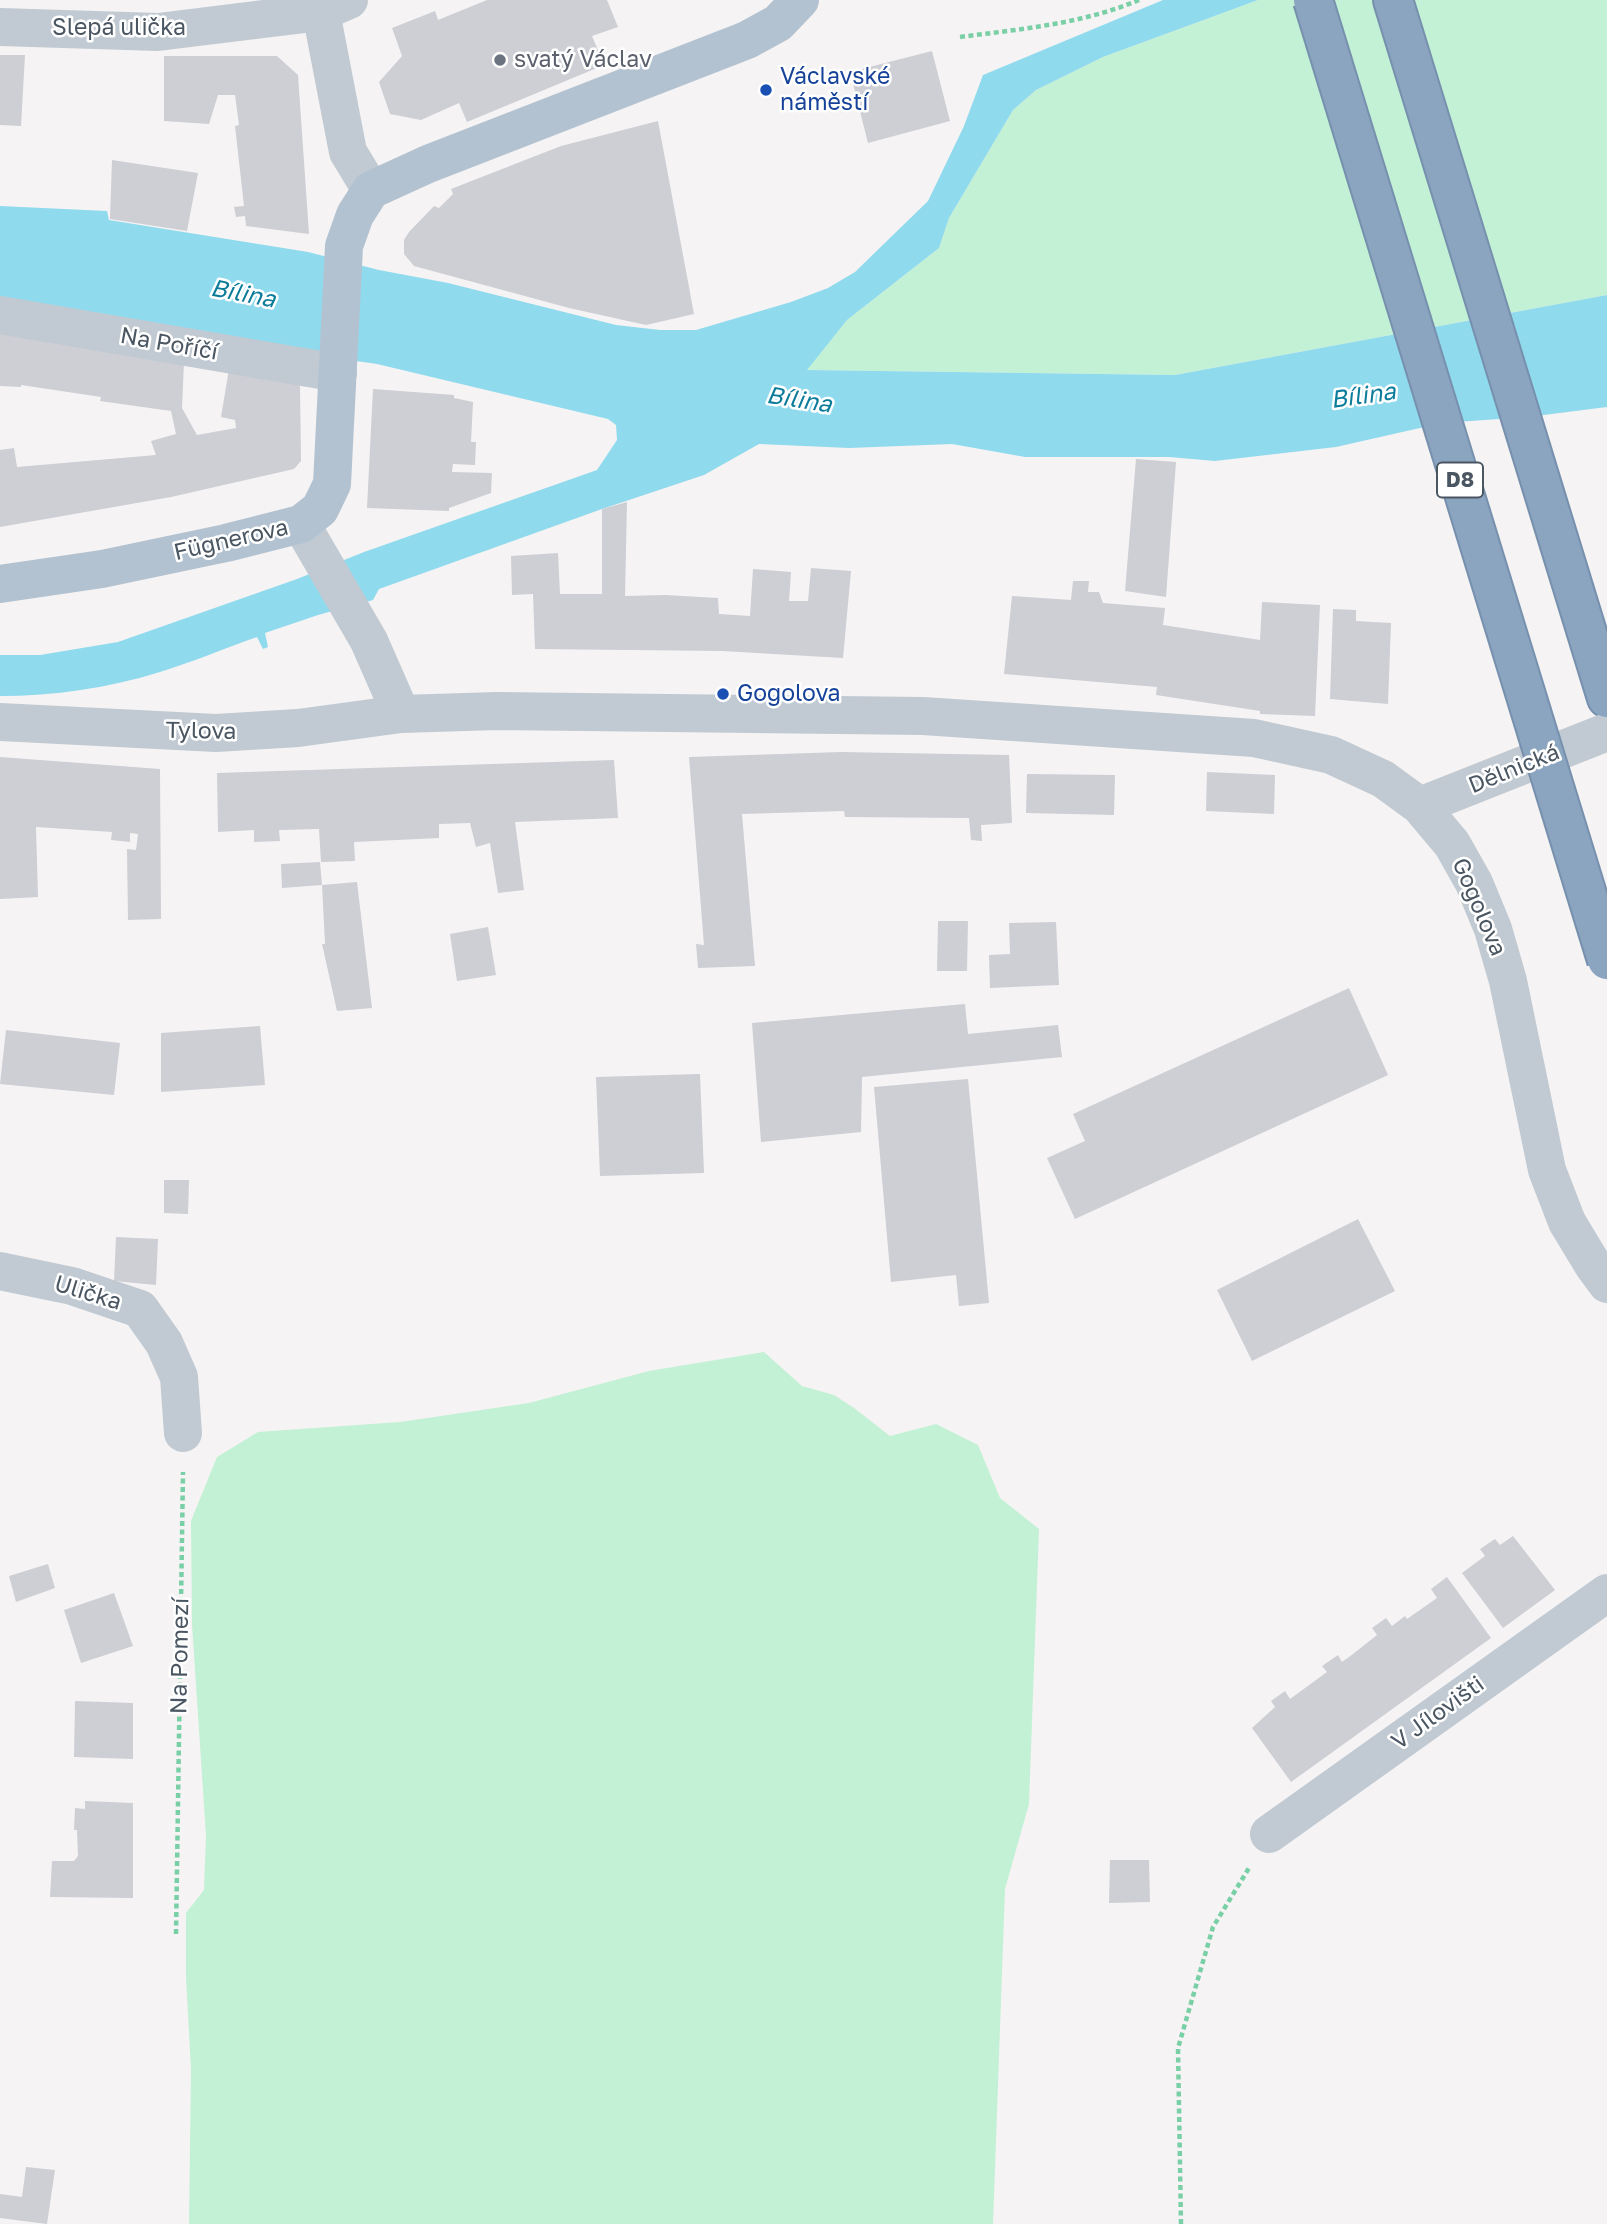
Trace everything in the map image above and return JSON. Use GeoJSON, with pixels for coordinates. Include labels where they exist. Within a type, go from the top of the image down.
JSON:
{"type":"FeatureCollection","features":[{"type":"Feature","properties":{"kind":"highway","name":"D8"},"geometry":{"type":"LineString","coordinates":[[1313,0],[1607,961]]}},
{"type":"Feature","properties":{"kind":"highway"},"geometry":{"type":"LineString","coordinates":[[1393,0],[1607,698]]}},
{"type":"Feature","properties":{"kind":"main road"},"geometry":{"type":"LineString","coordinates":[[371,190],[428,164],[747,40],[778,23],[800,0]]}},
{"type":"Feature","properties":{"kind":"main road","name":"Fügnerova"},"geometry":{"type":"LineString","coordinates":[[0,584],[102,569],[226,543],[310,540],[332,484],[344,246],[355,215],[371,190]]}},
{"type":"Feature","properties":{"kind":"street"},"geometry":{"type":"LineString","coordinates":[[335,6],[348,152],[371,190]]}},
{"type":"Feature","properties":{"kind":"street","name":"Slepá ulička"},"geometry":{"type":"LineString","coordinates":[[0,27],[158,32],[335,6]]}},
{"type":"Feature","properties":{"kind":"street","name":"Na Poříčí"},"geometry":{"type":"LineString","coordinates":[[0,315],[338,373]]}},
{"type":"Feature","properties":{"kind":"street"},"geometry":{"type":"LineString","coordinates":[[310,540],[369,641],[401,714]]}},
{"type":"Feature","properties":{"kind":"street","name":"Gogolova"},"geometry":{"type":"LineString","coordinates":[[401,714],[497,711],[923,716],[1254,738],[1331,755],[1383,779],[1420,806],[1451,844],[1474,883],[1493,929],[1508,981],[1547,1170],[1567,1222],[1607,1284]]}},
{"type":"Feature","properties":{"kind":"street","name":"Tylova"},"geometry":{"type":"LineString","coordinates":[[0,722],[216,733],[298,728],[401,714]]}},
{"type":"Feature","properties":{"kind":"street","name":"Dělnická"},"geometry":{"type":"LineString","coordinates":[[1420,806],[1607,732]]}},
{"type":"Feature","properties":{"kind":"street","name":"Ulička"},"geometry":{"type":"LineString","coordinates":[[0,1271],[72,1286],[140,1309],[164,1343],[179,1377],[183,1433]]}},
{"type":"Feature","properties":{"kind":"street","name":"V Jílovišti"},"geometry":{"type":"LineString","coordinates":[[1269,1834],[1607,1593]]}},
{"type":"Feature","properties":{"kind":"path"},"geometry":{"type":"LineString","coordinates":[[960,37],[1060,24],[1117,9],[1139,0]]}},
{"type":"Feature","properties":{"kind":"path","name":"Na Pomezí"},"geometry":{"type":"LineString","coordinates":[[176,1934],[183,1433]]}},
{"type":"Feature","properties":{"kind":"path"},"geometry":{"type":"LineString","coordinates":[[1181,2224],[1178,2048],[1213,1927],[1269,1834]]}},
{"type":"Feature","properties":{"kind":"green space"},"geometry":{"type":"Polygon","coordinates":[[[1258,0],[1607,0],[1607,295],[1175,375],[806,370],[847,320],[939,248],[949,218],[1013,110],[1036,90],[1103,57],[1258,0]]]}},
{"type":"Feature","properties":{"kind":"green space"},"geometry":{"type":"Polygon","coordinates":[[[764,1352],[802,1386],[834,1395],[890,1436],[936,1424],[978,1445],[1000,1498],[1039,1529],[1029,1804],[1005,1889],[993,2224],[189,2224],[191,2069],[186,1913],[204,1890],[206,1836],[192,1624],[191,1521],[217,1457],[258,1432],[400,1422],[529,1403],[649,1371],[764,1352]]]}},
{"type":"Feature","properties":{"kind":"water","name":"Bílina"},"geometry":{"type":"Polygon","coordinates":[[[1163,0],[1258,0],[1103,57],[1036,90],[1013,110],[949,218],[939,248],[847,320],[807,370],[1175,375],[1607,295],[1607,407],[1528,417],[1442,423],[1336,447],[1215,461],[1169,457],[1025,457],[952,444],[849,448],[759,444],[704,475],[379,589],[373,600],[265,633],[268,647],[263,649],[257,637],[172,668],[121,683],[61,693],[0,696],[0,655],[40,655],[118,642],[597,470],[617,440],[616,425],[608,419],[377,364],[0,301],[0,206],[107,211],[109,220],[308,252],[379,270],[448,283],[616,325],[660,330],[696,330],[791,302],[828,288],[855,272],[928,201],[964,126],[983,75],[1163,0]]]}},
{"type":"Feature","properties":{"kind":"building","name":"svatý Václav"},"geometry":{"type":"Polygon","coordinates":[[[487,0],[607,0],[618,27],[592,36],[604,65],[467,122],[459,103],[421,120],[390,114],[379,82],[402,56],[392,28],[435,11],[438,20],[487,0]]]}},
{"type":"Feature","properties":{"kind":"building"},"geometry":{"type":"Polygon","coordinates":[[[932,51],[950,121],[868,143],[850,72],[932,51]]]}},
{"type":"Feature","properties":{"kind":"building"},"geometry":{"type":"Polygon","coordinates":[[[0,55],[25,55],[21,126],[0,125],[0,55]]]}},
{"type":"Feature","properties":{"kind":"building"},"geometry":{"type":"Polygon","coordinates":[[[164,56],[277,56],[298,75],[309,234],[246,226],[245,216],[236,217],[234,207],[244,206],[235,126],[239,125],[235,95],[218,95],[209,124],[164,121],[164,56]]]}},
{"type":"Feature","properties":{"kind":"building"},"geometry":{"type":"Polygon","coordinates":[[[658,121],[694,314],[646,325],[569,308],[414,266],[404,254],[404,240],[409,232],[434,206],[439,208],[453,194],[451,189],[561,146],[658,121]]]}},
{"type":"Feature","properties":{"kind":"building"},"geometry":{"type":"Polygon","coordinates":[[[112,160],[198,173],[187,231],[110,219],[112,160]]]}},
{"type":"Feature","properties":{"kind":"building"},"geometry":{"type":"Polygon","coordinates":[[[0,333],[184,362],[182,408],[197,435],[236,428],[235,420],[221,417],[229,369],[294,379],[300,386],[301,461],[294,469],[171,497],[0,527],[0,450],[14,448],[17,467],[156,455],[151,441],[176,434],[171,411],[100,401],[101,397],[21,385],[0,386],[0,333]]]}},
{"type":"Feature","properties":{"kind":"building"},"geometry":{"type":"Polygon","coordinates":[[[373,389],[454,395],[454,398],[473,402],[471,442],[476,442],[475,465],[453,464],[452,472],[492,473],[491,493],[449,508],[449,511],[367,508],[373,389]]]}},
{"type":"Feature","properties":{"kind":"building"},"geometry":{"type":"Polygon","coordinates":[[[1136,459],[1176,462],[1166,597],[1125,591],[1136,459]]]}},
{"type":"Feature","properties":{"kind":"building"},"geometry":{"type":"Polygon","coordinates":[[[627,502],[625,596],[718,598],[719,614],[750,616],[753,569],[791,572],[789,601],[808,601],[811,568],[851,571],[843,658],[722,651],[535,649],[533,594],[512,595],[511,556],[558,553],[560,594],[602,594],[602,509],[627,502]]]}},
{"type":"Feature","properties":{"kind":"building"},"geometry":{"type":"Polygon","coordinates":[[[1073,581],[1089,581],[1088,592],[1099,592],[1103,603],[1165,608],[1163,625],[1260,640],[1262,602],[1320,605],[1315,716],[1260,714],[1260,711],[1156,695],[1157,687],[1004,674],[1012,596],[1071,600],[1073,581]]]}},
{"type":"Feature","properties":{"kind":"building"},"geometry":{"type":"Polygon","coordinates":[[[1333,609],[1356,610],[1356,621],[1391,623],[1388,704],[1330,699],[1333,609]]]}},
{"type":"Feature","properties":{"kind":"building"},"geometry":{"type":"Polygon","coordinates":[[[841,752],[1009,755],[1012,823],[981,825],[982,841],[971,840],[969,818],[845,817],[844,811],[742,814],[755,966],[698,968],[696,944],[704,945],[689,757],[841,752]]]}},
{"type":"Feature","properties":{"kind":"building"},"geometry":{"type":"Polygon","coordinates":[[[0,757],[160,769],[161,919],[128,920],[127,849],[136,850],[138,834],[130,833],[130,842],[111,840],[112,832],[36,827],[38,897],[0,899],[0,757]]]}},
{"type":"Feature","properties":{"kind":"building"},"geometry":{"type":"Polygon","coordinates":[[[614,760],[618,818],[515,822],[524,890],[498,893],[490,843],[476,847],[470,823],[439,824],[439,838],[354,842],[355,861],[321,862],[319,829],[279,830],[280,841],[254,842],[254,830],[218,832],[217,773],[614,760]]]}},
{"type":"Feature","properties":{"kind":"building"},"geometry":{"type":"Polygon","coordinates":[[[1207,772],[1275,775],[1274,814],[1206,811],[1207,772]]]}},
{"type":"Feature","properties":{"kind":"building"},"geometry":{"type":"Polygon","coordinates":[[[1027,774],[1115,775],[1114,815],[1026,813],[1027,774]]]}},
{"type":"Feature","properties":{"kind":"building"},"geometry":{"type":"Polygon","coordinates":[[[320,862],[322,885],[282,888],[281,864],[320,862]]]}},
{"type":"Feature","properties":{"kind":"building"},"geometry":{"type":"Polygon","coordinates":[[[357,882],[372,1008],[337,1011],[322,944],[325,944],[322,885],[357,882]]]}},
{"type":"Feature","properties":{"kind":"building"},"geometry":{"type":"Polygon","coordinates":[[[938,921],[968,921],[967,971],[937,971],[938,921]]]}},
{"type":"Feature","properties":{"kind":"building"},"geometry":{"type":"Polygon","coordinates":[[[1056,922],[1059,985],[990,988],[989,955],[1010,954],[1009,923],[1056,922]]]}},
{"type":"Feature","properties":{"kind":"building"},"geometry":{"type":"Polygon","coordinates":[[[488,927],[496,975],[457,981],[450,934],[488,927]]]}},
{"type":"Feature","properties":{"kind":"building"},"geometry":{"type":"Polygon","coordinates":[[[1349,988],[1388,1075],[1075,1219],[1047,1158],[1085,1141],[1073,1114],[1349,988]]]}},
{"type":"Feature","properties":{"kind":"building"},"geometry":{"type":"Polygon","coordinates":[[[965,1004],[968,1034],[1058,1025],[1062,1057],[862,1077],[861,1132],[761,1142],[752,1023],[965,1004]]]}},
{"type":"Feature","properties":{"kind":"building"},"geometry":{"type":"Polygon","coordinates":[[[260,1026],[265,1085],[161,1092],[161,1033],[260,1026]]]}},
{"type":"Feature","properties":{"kind":"building"},"geometry":{"type":"Polygon","coordinates":[[[6,1030],[120,1043],[114,1095],[0,1084],[6,1030]]]}},
{"type":"Feature","properties":{"kind":"building"},"geometry":{"type":"Polygon","coordinates":[[[700,1074],[704,1173],[600,1176],[596,1077],[700,1074]]]}},
{"type":"Feature","properties":{"kind":"building"},"geometry":{"type":"Polygon","coordinates":[[[968,1079],[989,1303],[959,1306],[956,1275],[891,1282],[874,1087],[968,1079]]]}},
{"type":"Feature","properties":{"kind":"building"},"geometry":{"type":"Polygon","coordinates":[[[164,1180],[189,1180],[188,1214],[164,1213],[164,1180]]]}},
{"type":"Feature","properties":{"kind":"building"},"geometry":{"type":"Polygon","coordinates":[[[1358,1219],[1395,1291],[1252,1361],[1217,1290],[1358,1219]]]}},
{"type":"Feature","properties":{"kind":"building"},"geometry":{"type":"Polygon","coordinates":[[[116,1237],[158,1239],[156,1285],[114,1281],[116,1237]]]}},
{"type":"Feature","properties":{"kind":"building"},"geometry":{"type":"Polygon","coordinates":[[[1513,1536],[1555,1590],[1503,1628],[1462,1573],[1485,1556],[1480,1549],[1495,1539],[1500,1545],[1513,1536]]]}},
{"type":"Feature","properties":{"kind":"building"},"geometry":{"type":"Polygon","coordinates":[[[48,1564],[55,1588],[16,1602],[9,1576],[48,1564]]]}},
{"type":"Feature","properties":{"kind":"building"},"geometry":{"type":"Polygon","coordinates":[[[1447,1577],[1491,1638],[1291,1782],[1252,1728],[1275,1707],[1271,1701],[1285,1691],[1290,1699],[1327,1672],[1322,1666],[1338,1655],[1342,1662],[1377,1635],[1372,1628],[1386,1618],[1392,1626],[1437,1598],[1431,1589],[1447,1577]]]}},
{"type":"Feature","properties":{"kind":"building"},"geometry":{"type":"Polygon","coordinates":[[[114,1593],[133,1646],[81,1663],[64,1610],[114,1593]]]}},
{"type":"Feature","properties":{"kind":"building"},"geometry":{"type":"Polygon","coordinates":[[[75,1701],[133,1703],[133,1759],[74,1757],[75,1701]]]}},
{"type":"Feature","properties":{"kind":"building"},"geometry":{"type":"Polygon","coordinates":[[[85,1801],[133,1803],[133,1898],[50,1897],[52,1861],[74,1861],[78,1856],[77,1830],[74,1830],[75,1808],[85,1809],[85,1801]]]}},
{"type":"Feature","properties":{"kind":"building"},"geometry":{"type":"Polygon","coordinates":[[[1110,1860],[1149,1860],[1150,1902],[1109,1903],[1110,1860]]]}},
{"type":"Feature","properties":{"kind":"building"},"geometry":{"type":"Polygon","coordinates":[[[26,2167],[55,2170],[47,2224],[0,2218],[0,2194],[22,2197],[26,2167]]]}},
{"type":"Feature","properties":{"kind":"place","name":"svatý Václav"},"geometry":{"type":"Point","coordinates":[500,60]}},
{"type":"Feature","properties":{"kind":"place","name":"Václavské náměstí"},"geometry":{"type":"Point","coordinates":[766,90]}},
{"type":"Feature","properties":{"kind":"place","name":"Gogolova"},"geometry":{"type":"Point","coordinates":[723,694]}}]}
